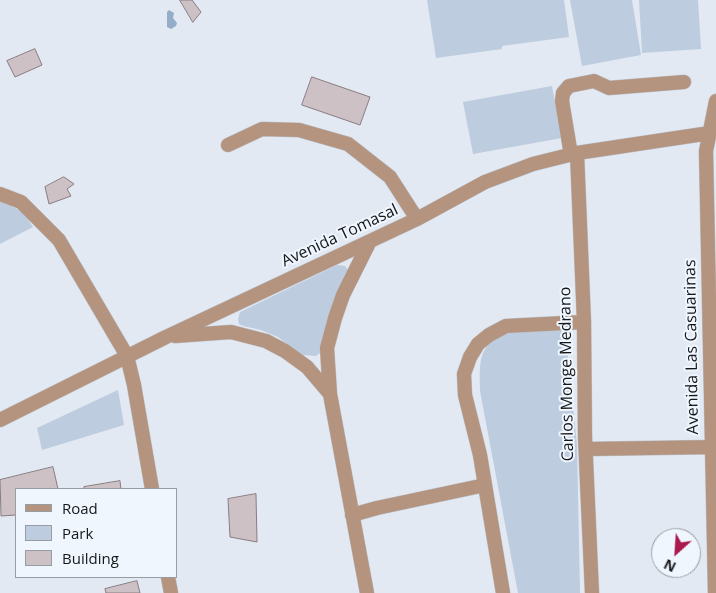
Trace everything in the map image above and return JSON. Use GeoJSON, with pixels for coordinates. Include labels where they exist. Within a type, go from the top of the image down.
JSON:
{"type":"FeatureCollection","features":[{"type":"Feature","properties":{"kind":"street","name":"Carlos Monge Medrano"},"geometry":{"type":"LineString","coordinates":[[592,593],[586,449],[584,322],[574,154],[562,101],[563,93],[569,86],[594,81],[609,88],[684,82]]}},
{"type":"Feature","properties":{"kind":"street","name":"Avenida Las Casuarinas"},"geometry":{"type":"LineString","coordinates":[[715,593],[713,322],[706,151],[716,102]]}},
{"type":"Feature","properties":{"kind":"street"},"geometry":{"type":"LineString","coordinates":[[228,145],[262,129],[299,130],[348,144],[390,177],[417,219]]}},
{"type":"Feature","properties":{"kind":"street","name":"Avenida Tomasal"},"geometry":{"type":"LineString","coordinates":[[0,420],[166,337],[369,243],[485,182],[533,164],[574,154],[710,133]]}},
{"type":"Feature","properties":{"kind":"street"},"geometry":{"type":"LineString","coordinates":[[0,194],[21,202],[59,240],[127,356],[134,385],[152,488]]}},
{"type":"Feature","properties":{"kind":"street"},"geometry":{"type":"LineString","coordinates":[[366,593],[330,394],[328,348],[335,318],[354,271],[369,243]]}},
{"type":"Feature","properties":{"kind":"street"},"geometry":{"type":"LineString","coordinates":[[503,593],[480,455],[465,395],[464,374],[470,357],[478,344],[489,335],[506,326],[584,322]]}},
{"type":"Feature","properties":{"kind":"street"},"geometry":{"type":"LineString","coordinates":[[166,337],[231,332],[266,341],[285,351],[307,367],[330,394]]}},
{"type":"Feature","properties":{"kind":"street"},"geometry":{"type":"LineString","coordinates":[[586,449],[714,447]]}},
{"type":"Feature","properties":{"kind":"street"},"geometry":{"type":"LineString","coordinates":[[352,515],[485,485]]}},
{"type":"Feature","properties":{"kind":"street"},"geometry":{"type":"LineString","coordinates":[[168,578],[171,593]]}},
{"type":"Feature","properties":{"kind":"green space"},"geometry":{"type":"Polygon","coordinates":[[[427,0],[564,0],[569,37],[502,46],[502,49],[436,58],[427,0]]]}},
{"type":"Feature","properties":{"kind":"green space"},"geometry":{"type":"Polygon","coordinates":[[[570,0],[632,0],[641,55],[582,66],[570,0]]]}},
{"type":"Feature","properties":{"kind":"green space"},"geometry":{"type":"Polygon","coordinates":[[[639,0],[698,0],[701,49],[642,53],[639,0]]]}},
{"type":"Feature","properties":{"kind":"green space"},"geometry":{"type":"Polygon","coordinates":[[[552,86],[562,138],[473,154],[463,102],[552,86]]]}},
{"type":"Feature","properties":{"kind":"green space"},"geometry":{"type":"Polygon","coordinates":[[[0,200],[24,213],[33,227],[0,244],[0,200]]]}},
{"type":"Feature","properties":{"kind":"green space"},"geometry":{"type":"Polygon","coordinates":[[[337,265],[345,266],[348,270],[321,352],[316,356],[302,355],[278,337],[239,324],[240,312],[337,265]]]}},
{"type":"Feature","properties":{"kind":"green space"},"geometry":{"type":"Polygon","coordinates":[[[565,328],[577,445],[580,593],[518,593],[480,391],[481,360],[486,348],[504,334],[515,330],[565,328]]]}},
{"type":"Feature","properties":{"kind":"green space"},"geometry":{"type":"Polygon","coordinates":[[[118,390],[124,425],[42,450],[37,428],[118,390]]]}},
{"type":"Feature","properties":{"kind":"shaded area"},"geometry":{"type":"Polygon","coordinates":[[[169,10],[174,13],[173,18],[177,23],[171,29],[167,27],[167,12],[169,10]]]}},
{"type":"Feature","properties":{"kind":"building"},"geometry":{"type":"Polygon","coordinates":[[[180,0],[192,0],[201,12],[193,22],[180,0]]]}},
{"type":"Feature","properties":{"kind":"building"},"geometry":{"type":"Polygon","coordinates":[[[35,49],[42,65],[15,77],[7,61],[35,49]]]}},
{"type":"Feature","properties":{"kind":"building"},"geometry":{"type":"Polygon","coordinates":[[[312,77],[370,97],[360,125],[302,105],[312,77]]]}},
{"type":"Feature","properties":{"kind":"building"},"geometry":{"type":"Polygon","coordinates":[[[64,177],[74,184],[67,189],[71,196],[49,204],[45,187],[64,177]]]}},
{"type":"Feature","properties":{"kind":"building"},"geometry":{"type":"Polygon","coordinates":[[[53,467],[58,488],[15,488],[15,515],[1,516],[0,480],[53,467]]]}},
{"type":"Feature","properties":{"kind":"building"},"geometry":{"type":"Polygon","coordinates":[[[120,481],[121,488],[84,488],[120,481]]]}},
{"type":"Feature","properties":{"kind":"building"},"geometry":{"type":"Polygon","coordinates":[[[256,494],[257,542],[230,537],[228,499],[256,494]]]}},
{"type":"Feature","properties":{"kind":"building"},"geometry":{"type":"Polygon","coordinates":[[[137,581],[140,593],[106,593],[105,589],[137,581]]]}}]}
